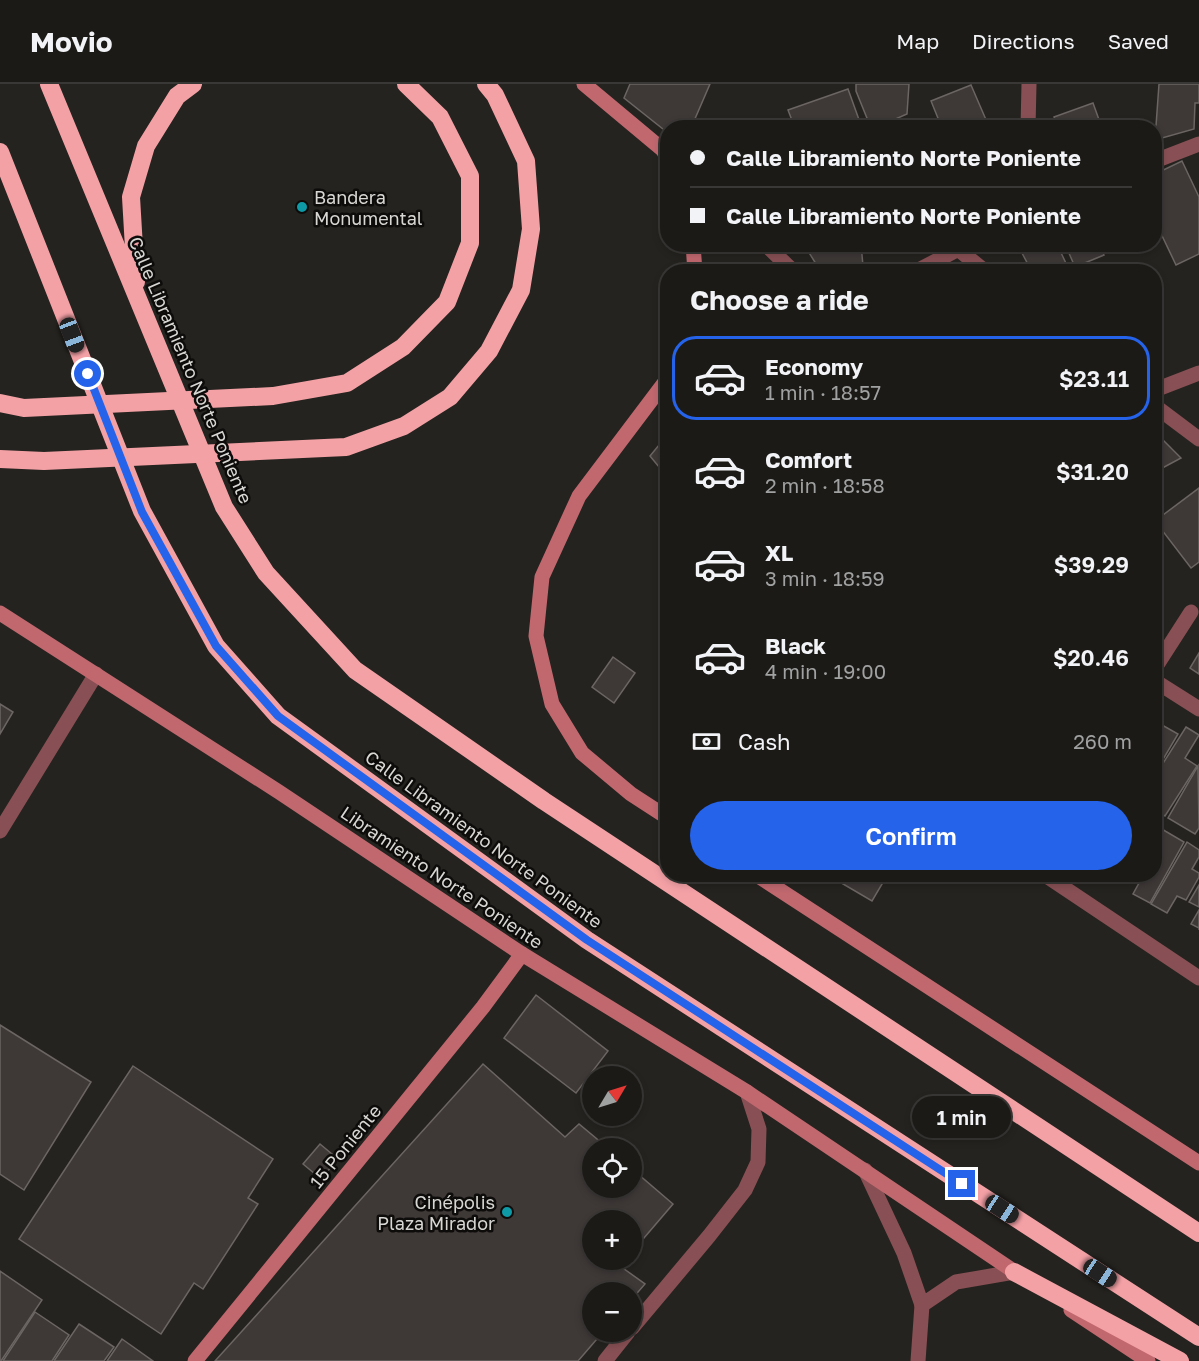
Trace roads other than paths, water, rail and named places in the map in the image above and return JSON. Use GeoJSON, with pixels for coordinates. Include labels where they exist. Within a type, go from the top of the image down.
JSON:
{"type":"FeatureCollection","features":[{"type":"Feature","properties":{"kind":"highway","name":"Calle Libramiento Norte Poniente"},"geometry":{"type":"LineString","coordinates":[[49,84],[224,507],[266,573],[355,670],[660,877]]}},
{"type":"Feature","properties":{"kind":"highway"},"geometry":{"type":"LineString","coordinates":[[137,296],[131,197],[146,146],[177,96],[193,84]]}},
{"type":"Feature","properties":{"kind":"highway"},"geometry":{"type":"LineString","coordinates":[[0,403],[24,408],[273,396],[347,383],[402,347],[447,302],[470,243],[470,176],[440,117],[406,84]]}},
{"type":"Feature","properties":{"kind":"highway"},"geometry":{"type":"LineString","coordinates":[[0,459],[44,461],[346,447],[404,426],[450,397],[489,351],[521,290],[531,229],[526,161],[495,95],[486,84]]}},
{"type":"Feature","properties":{"kind":"highway","name":"Calle Libramiento Norte Poniente"},"geometry":{"type":"LineString","coordinates":[[0,152],[142,512],[216,646],[278,716],[587,940],[1199,1337]]}},
{"type":"Feature","properties":{"kind":"highway","name":"Calle Libramiento Norte Poniente"},"geometry":{"type":"LineString","coordinates":[[668,882],[1199,1233]]}},
{"type":"Feature","properties":{"kind":"highway"},"geometry":{"type":"LineString","coordinates":[[1014,1272],[1180,1361]]}},
{"type":"Feature","properties":{"kind":"street"},"geometry":{"type":"LineString","coordinates":[[584,84],[660,150]]}},
{"type":"Feature","properties":{"kind":"street"},"geometry":{"type":"LineString","coordinates":[[1028,120],[1029,84]]}},
{"type":"Feature","properties":{"kind":"street"},"geometry":{"type":"LineString","coordinates":[[1162,158],[1199,144]]}},
{"type":"Feature","properties":{"kind":"street"},"geometry":{"type":"LineString","coordinates":[[773,252],[786,264]]}},
{"type":"Feature","properties":{"kind":"street"},"geometry":{"type":"LineString","coordinates":[[931,264],[954,252]]}},
{"type":"Feature","properties":{"kind":"street"},"geometry":{"type":"LineString","coordinates":[[968,252],[979,264]]}},
{"type":"Feature","properties":{"kind":"street"},"geometry":{"type":"LineString","coordinates":[[1162,387],[1199,373]]}},
{"type":"Feature","properties":{"kind":"street"},"geometry":{"type":"LineString","coordinates":[[660,389],[579,496],[542,577],[536,636],[552,704],[582,753],[631,794],[660,813]]}},
{"type":"Feature","properties":{"kind":"street"},"geometry":{"type":"LineString","coordinates":[[1162,411],[1199,439]]}},
{"type":"Feature","properties":{"kind":"street"},"geometry":{"type":"LineString","coordinates":[[1162,657],[1191,612]]}},
{"type":"Feature","properties":{"kind":"street","name":"Libramiento Norte Poniente"},"geometry":{"type":"LineString","coordinates":[[0,613],[279,792],[522,954],[747,1092],[1148,1361]]}},
{"type":"Feature","properties":{"kind":"street"},"geometry":{"type":"LineString","coordinates":[[0,831],[96,674]]}},
{"type":"Feature","properties":{"kind":"street"},"geometry":{"type":"LineString","coordinates":[[1162,686],[1199,710]]}},
{"type":"Feature","properties":{"kind":"street"},"geometry":{"type":"LineString","coordinates":[[767,882],[1199,1163]]}},
{"type":"Feature","properties":{"kind":"street"},"geometry":{"type":"LineString","coordinates":[[1055,882],[1199,978]]}},
{"type":"Feature","properties":{"kind":"street","name":"15 Poniente"},"geometry":{"type":"LineString","coordinates":[[195,1361],[483,1007],[522,954]]}},
{"type":"Feature","properties":{"kind":"street"},"geometry":{"type":"LineString","coordinates":[[642,1316],[745,1190],[758,1162],[759,1129],[747,1092]]}},
{"type":"Feature","properties":{"kind":"street"},"geometry":{"type":"LineString","coordinates":[[865,1170],[904,1253],[922,1305],[918,1361]]}},
{"type":"Feature","properties":{"kind":"street"},"geometry":{"type":"LineString","coordinates":[[922,1305],[956,1282],[1014,1272]]}},
{"type":"Feature","properties":{"kind":"street"},"geometry":{"type":"LineString","coordinates":[[605,1361],[620,1342]]}},
{"type":"Feature","properties":{"kind":"place","name":"Bandera Monumental"},"geometry":{"type":"Point","coordinates":[302,207]}},
{"type":"Feature","properties":{"kind":"place","name":"Cinépolis Plaza Mirador"},"geometry":{"type":"Point","coordinates":[507,1212]}}]}
